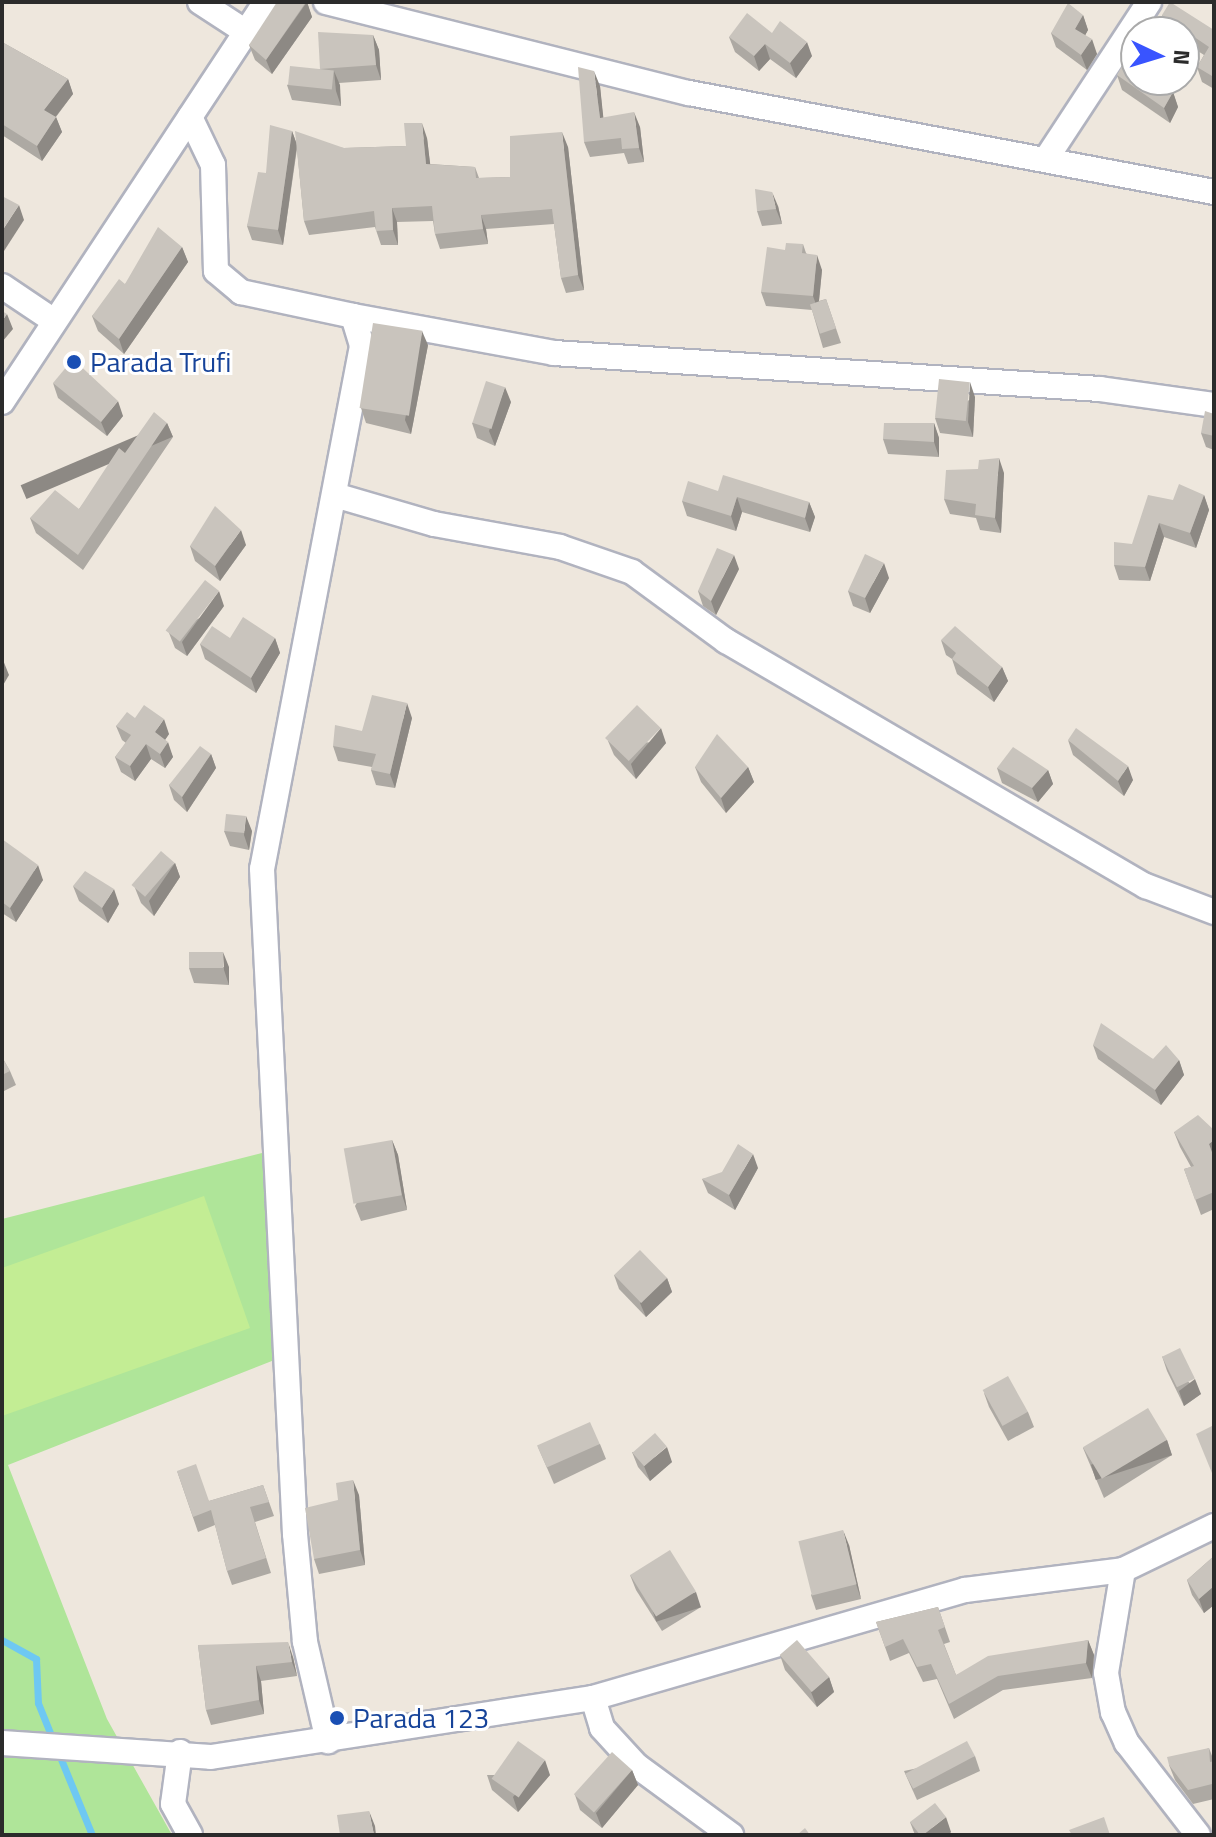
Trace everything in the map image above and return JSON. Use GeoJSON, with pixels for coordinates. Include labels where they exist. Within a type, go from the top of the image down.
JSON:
{"type":"FeatureCollection","features":[{"type":"Feature","properties":{"kind":"street"},"geometry":{"type":"LineString","coordinates":[[200,2],[246,32]]}},
{"type":"Feature","properties":{"kind":"street"},"geometry":{"type":"LineString","coordinates":[[2,402],[266,2]]}},
{"type":"Feature","properties":{"kind":"street"},"geometry":{"type":"LineString","coordinates":[[326,2],[689,93],[1048,156],[1214,192]]}},
{"type":"Feature","properties":{"kind":"street"},"geometry":{"type":"LineString","coordinates":[[1048,156],[1149,2]]}},
{"type":"Feature","properties":{"kind":"street"},"geometry":{"type":"LineString","coordinates":[[190,117],[213,165],[216,271],[241,292],[554,353],[1100,389],[1214,405]]}},
{"type":"Feature","properties":{"kind":"street"},"geometry":{"type":"LineString","coordinates":[[2,286],[54,321]]}},
{"type":"Feature","properties":{"kind":"street"},"geometry":{"type":"LineString","coordinates":[[328,1741],[305,1642],[295,1534],[262,869],[338,496],[362,346],[353,316]]}},
{"type":"Feature","properties":{"kind":"street"},"geometry":{"type":"LineString","coordinates":[[338,496],[434,524],[560,547],[632,572],[726,641],[1146,886],[1214,912]]}},
{"type":"Feature","properties":{"kind":"street"},"geometry":{"type":"LineString","coordinates":[[9,1744],[117,1746],[211,1757],[593,1698],[965,1590],[1123,1570],[1214,1526]]}},
{"type":"Feature","properties":{"kind":"street"},"geometry":{"type":"LineString","coordinates":[[1123,1570],[1106,1673],[1113,1712],[1127,1743],[1198,1835]]}},
{"type":"Feature","properties":{"kind":"street"},"geometry":{"type":"LineString","coordinates":[[593,1698],[602,1728],[637,1766],[731,1835]]}},
{"type":"Feature","properties":{"kind":"street"},"geometry":{"type":"LineString","coordinates":[[180,1752],[173,1804],[190,1835]]}},
{"type":"Feature","properties":{"kind":"green space"},"geometry":{"type":"Polygon","coordinates":[[[262,1153],[277,1359],[8,1465],[107,1719],[172,1835],[2,1835],[2,1219],[262,1153]]]}},
{"type":"Feature","properties":{"kind":"green space"},"geometry":{"type":"Polygon","coordinates":[[[204,1196],[250,1328],[2,1416],[2,1268],[204,1196]]]}},
{"type":"Feature","properties":{"kind":"building"},"geometry":{"type":"Polygon","coordinates":[[[277,2],[306,2],[266,60],[249,45],[277,2]]]}},
{"type":"Feature","properties":{"kind":"building"},"geometry":{"type":"Polygon","coordinates":[[[1170,2],[1192,16],[1163,16],[1170,2]]]}},
{"type":"Feature","properties":{"kind":"building"},"geometry":{"type":"Polygon","coordinates":[[[1068,3],[1083,15],[1075,29],[1092,39],[1081,55],[1051,33],[1068,3]]]}},
{"type":"Feature","properties":{"kind":"building"},"geometry":{"type":"Polygon","coordinates":[[[747,13],[772,33],[780,21],[807,42],[790,63],[765,44],[754,56],[729,37],[747,13]]]}},
{"type":"Feature","properties":{"kind":"building"},"geometry":{"type":"Polygon","coordinates":[[[1200,21],[1214,30],[1212,76],[1200,69],[1200,62],[1209,47],[1200,41],[1200,21]]]}},
{"type":"Feature","properties":{"kind":"building"},"geometry":{"type":"Polygon","coordinates":[[[318,32],[373,35],[376,65],[320,69],[318,32]]]}},
{"type":"Feature","properties":{"kind":"building"},"geometry":{"type":"Polygon","coordinates":[[[2,42],[68,79],[44,110],[56,117],[37,146],[2,124],[2,42]]]}},
{"type":"Feature","properties":{"kind":"building"},"geometry":{"type":"Polygon","coordinates":[[[290,66],[334,71],[332,89],[288,85],[290,66]]]}},
{"type":"Feature","properties":{"kind":"building"},"geometry":{"type":"Polygon","coordinates":[[[578,67],[594,71],[600,118],[634,112],[639,148],[622,149],[621,138],[584,142],[578,67]]]}},
{"type":"Feature","properties":{"kind":"building"},"geometry":{"type":"Polygon","coordinates":[[[1147,96],[1171,96],[1164,108],[1147,96]]]}},
{"type":"Feature","properties":{"kind":"building"},"geometry":{"type":"Polygon","coordinates":[[[404,123],[422,123],[426,164],[475,167],[476,178],[510,177],[510,136],[562,132],[578,275],[561,278],[552,209],[481,215],[483,229],[435,234],[432,206],[392,208],[393,230],[376,231],[374,211],[304,221],[295,131],[344,148],[406,146],[404,123]]]}},
{"type":"Feature","properties":{"kind":"building"},"geometry":{"type":"Polygon","coordinates":[[[270,125],[292,131],[278,230],[247,226],[258,172],[266,173],[270,125]]]}},
{"type":"Feature","properties":{"kind":"building"},"geometry":{"type":"Polygon","coordinates":[[[755,189],[772,192],[776,209],[757,211],[755,189]]]}},
{"type":"Feature","properties":{"kind":"building"},"geometry":{"type":"Polygon","coordinates":[[[2,196],[19,205],[2,231],[2,196]]]}},
{"type":"Feature","properties":{"kind":"building"},"geometry":{"type":"Polygon","coordinates":[[[158,227],[182,247],[119,339],[92,316],[119,279],[125,284],[158,227]]]}},
{"type":"Feature","properties":{"kind":"building"},"geometry":{"type":"Polygon","coordinates":[[[786,243],[803,244],[802,253],[817,255],[813,296],[761,292],[767,247],[785,250],[786,243]]]}},
{"type":"Feature","properties":{"kind":"building"},"geometry":{"type":"Polygon","coordinates":[[[826,299],[836,328],[820,334],[810,305],[826,299]]]}},
{"type":"Feature","properties":{"kind":"building"},"geometry":{"type":"Polygon","coordinates":[[[373,323],[422,331],[409,416],[360,408],[373,323]]]}},
{"type":"Feature","properties":{"kind":"building"},"geometry":{"type":"Polygon","coordinates":[[[73,359],[118,401],[101,422],[53,383],[73,359]]]}},
{"type":"Feature","properties":{"kind":"building"},"geometry":{"type":"Polygon","coordinates":[[[939,379],[970,382],[966,421],[935,418],[939,379]]]}},
{"type":"Feature","properties":{"kind":"building"},"geometry":{"type":"Polygon","coordinates":[[[486,381],[505,387],[491,429],[472,423],[486,381]]]}},
{"type":"Feature","properties":{"kind":"building"},"geometry":{"type":"Polygon","coordinates":[[[1205,411],[1214,414],[1214,436],[1201,433],[1205,411]]]}},
{"type":"Feature","properties":{"kind":"building"},"geometry":{"type":"Polygon","coordinates":[[[154,412],[167,423],[78,555],[30,518],[55,490],[79,509],[119,448],[125,453],[154,412]]]}},
{"type":"Feature","properties":{"kind":"building"},"geometry":{"type":"Polygon","coordinates":[[[884,423],[934,423],[934,442],[883,439],[884,423]]]}},
{"type":"Feature","properties":{"kind":"building"},"geometry":{"type":"Polygon","coordinates":[[[999,458],[995,518],[975,515],[976,504],[944,499],[946,470],[978,469],[979,460],[999,458]]]}},
{"type":"Feature","properties":{"kind":"building"},"geometry":{"type":"Polygon","coordinates":[[[723,475],[809,502],[805,518],[737,497],[731,516],[682,501],[688,481],[718,491],[723,475]]]}},
{"type":"Feature","properties":{"kind":"building"},"geometry":{"type":"Polygon","coordinates":[[[1179,484],[1204,495],[1190,533],[1159,523],[1145,567],[1114,565],[1114,542],[1132,544],[1148,495],[1173,500],[1179,484]]]}},
{"type":"Feature","properties":{"kind":"building"},"geometry":{"type":"Polygon","coordinates":[[[215,506],[241,530],[215,566],[190,546],[215,506]]]}},
{"type":"Feature","properties":{"kind":"building"},"geometry":{"type":"Polygon","coordinates":[[[717,548],[734,555],[711,601],[698,591],[717,548]]]}},
{"type":"Feature","properties":{"kind":"building"},"geometry":{"type":"Polygon","coordinates":[[[865,554],[884,563],[865,598],[848,591],[865,554]]]}},
{"type":"Feature","properties":{"kind":"building"},"geometry":{"type":"Polygon","coordinates":[[[205,580],[219,591],[180,642],[166,630],[205,580]]]}},
{"type":"Feature","properties":{"kind":"building"},"geometry":{"type":"Polygon","coordinates":[[[243,617],[275,638],[251,678],[200,644],[212,626],[230,638],[243,617]]]}},
{"type":"Feature","properties":{"kind":"building"},"geometry":{"type":"Polygon","coordinates":[[[955,626],[1002,667],[988,687],[952,659],[956,653],[941,640],[955,626]]]}},
{"type":"Feature","properties":{"kind":"building"},"geometry":{"type":"Polygon","coordinates":[[[372,695],[407,703],[390,774],[371,770],[376,754],[333,746],[335,725],[362,731],[372,695]]]}},
{"type":"Feature","properties":{"kind":"building"},"geometry":{"type":"Polygon","coordinates":[[[144,705],[164,719],[155,732],[168,742],[160,754],[146,744],[130,766],[115,757],[131,735],[116,726],[127,712],[135,718],[144,705]]]}},
{"type":"Feature","properties":{"kind":"building"},"geometry":{"type":"Polygon","coordinates":[[[637,705],[661,728],[629,761],[605,738],[637,705]]]}},
{"type":"Feature","properties":{"kind":"building"},"geometry":{"type":"Polygon","coordinates":[[[1076,728],[1128,766],[1118,781],[1068,740],[1076,728]]]}},
{"type":"Feature","properties":{"kind":"building"},"geometry":{"type":"Polygon","coordinates":[[[717,734],[748,767],[721,798],[695,767],[717,734]]]}},
{"type":"Feature","properties":{"kind":"building"},"geometry":{"type":"Polygon","coordinates":[[[200,746],[211,754],[182,797],[169,785],[200,746]]]}},
{"type":"Feature","properties":{"kind":"building"},"geometry":{"type":"Polygon","coordinates":[[[1013,747],[1048,770],[1032,788],[997,768],[1013,747]]]}},
{"type":"Feature","properties":{"kind":"building"},"geometry":{"type":"Polygon","coordinates":[[[226,814],[246,816],[244,833],[224,831],[226,814]]]}},
{"type":"Feature","properties":{"kind":"building"},"geometry":{"type":"Polygon","coordinates":[[[2,839],[38,865],[10,908],[2,902],[2,839]]]}},
{"type":"Feature","properties":{"kind":"building"},"geometry":{"type":"Polygon","coordinates":[[[161,851],[175,863],[145,897],[131,885],[161,851]]]}},
{"type":"Feature","properties":{"kind":"building"},"geometry":{"type":"Polygon","coordinates":[[[85,871],[114,889],[102,908],[73,886],[85,871]]]}},
{"type":"Feature","properties":{"kind":"building"},"geometry":{"type":"Polygon","coordinates":[[[189,952],[223,952],[223,968],[189,968],[189,952]]]}},
{"type":"Feature","properties":{"kind":"building"},"geometry":{"type":"Polygon","coordinates":[[[1101,1023],[1153,1059],[1166,1045],[1179,1060],[1155,1090],[1093,1045],[1101,1023]]]}},
{"type":"Feature","properties":{"kind":"building"},"geometry":{"type":"Polygon","coordinates":[[[2,1057],[10,1071],[2,1075],[2,1057]]]}},
{"type":"Feature","properties":{"kind":"building"},"geometry":{"type":"Polygon","coordinates":[[[1198,1115],[1214,1130],[1214,1140],[1209,1144],[1214,1158],[1214,1192],[1195,1200],[1184,1169],[1194,1166],[1174,1132],[1198,1115]]]}},
{"type":"Feature","properties":{"kind":"building"},"geometry":{"type":"Polygon","coordinates":[[[392,1140],[402,1195],[353,1204],[344,1149],[392,1140]]]}},
{"type":"Feature","properties":{"kind":"building"},"geometry":{"type":"Polygon","coordinates":[[[738,1144],[753,1154],[729,1195],[702,1179],[722,1172],[738,1144]]]}},
{"type":"Feature","properties":{"kind":"building"},"geometry":{"type":"Polygon","coordinates":[[[640,1250],[667,1278],[641,1303],[614,1275],[640,1250]]]}},
{"type":"Feature","properties":{"kind":"building"},"geometry":{"type":"Polygon","coordinates":[[[1180,1348],[1195,1379],[1177,1387],[1162,1357],[1180,1348]]]}},
{"type":"Feature","properties":{"kind":"building"},"geometry":{"type":"Polygon","coordinates":[[[1008,1376],[1028,1412],[1003,1426],[983,1390],[1008,1376]]]}},
{"type":"Feature","properties":{"kind":"building"},"geometry":{"type":"Polygon","coordinates":[[[1148,1408],[1167,1440],[1102,1479],[1083,1447],[1148,1408]]]}},
{"type":"Feature","properties":{"kind":"building"},"geometry":{"type":"Polygon","coordinates":[[[590,1422],[600,1444],[547,1468],[537,1446],[590,1422]]]}},
{"type":"Feature","properties":{"kind":"building"},"geometry":{"type":"Polygon","coordinates":[[[1214,1425],[1214,1478],[1196,1434],[1214,1425]]]}},
{"type":"Feature","properties":{"kind":"building"},"geometry":{"type":"Polygon","coordinates":[[[655,1433],[667,1447],[644,1466],[632,1453],[655,1433]]]}},
{"type":"Feature","properties":{"kind":"building"},"geometry":{"type":"Polygon","coordinates":[[[196,1464],[209,1501],[263,1485],[269,1502],[250,1507],[266,1558],[227,1571],[211,1510],[193,1517],[177,1471],[196,1464]]]}},
{"type":"Feature","properties":{"kind":"building"},"geometry":{"type":"Polygon","coordinates":[[[353,1480],[360,1550],[314,1559],[305,1508],[338,1500],[336,1483],[353,1480]]]}},
{"type":"Feature","properties":{"kind":"building"},"geometry":{"type":"Polygon","coordinates":[[[843,1530],[857,1584],[812,1595],[798,1541],[843,1530]]]}},
{"type":"Feature","properties":{"kind":"building"},"geometry":{"type":"Polygon","coordinates":[[[670,1550],[696,1592],[656,1616],[630,1575],[670,1550]]]}},
{"type":"Feature","properties":{"kind":"building"},"geometry":{"type":"Polygon","coordinates":[[[1214,1556],[1214,1586],[1199,1599],[1187,1580],[1214,1556]]]}},
{"type":"Feature","properties":{"kind":"building"},"geometry":{"type":"Polygon","coordinates":[[[938,1607],[945,1627],[938,1630],[956,1675],[988,1656],[1088,1640],[1086,1663],[998,1676],[949,1704],[931,1664],[917,1667],[903,1639],[885,1647],[876,1622],[938,1607]]]}},
{"type":"Feature","properties":{"kind":"building"},"geometry":{"type":"Polygon","coordinates":[[[797,1640],[829,1677],[812,1692],[780,1655],[797,1640]]]}},
{"type":"Feature","properties":{"kind":"building"},"geometry":{"type":"Polygon","coordinates":[[[288,1642],[292,1662],[256,1666],[259,1700],[206,1710],[198,1645],[288,1642]]]}},
{"type":"Feature","properties":{"kind":"building"},"geometry":{"type":"Polygon","coordinates":[[[518,1741],[545,1760],[519,1798],[492,1779],[518,1741]]]}},
{"type":"Feature","properties":{"kind":"building"},"geometry":{"type":"Polygon","coordinates":[[[967,1741],[975,1756],[913,1789],[905,1774],[967,1741]]]}},
{"type":"Feature","properties":{"kind":"building"},"geometry":{"type":"Polygon","coordinates":[[[1209,1748],[1210,1762],[1214,1761],[1214,1797],[1212,1784],[1188,1790],[1169,1765],[1167,1757],[1209,1748]]]}},
{"type":"Feature","properties":{"kind":"building"},"geometry":{"type":"Polygon","coordinates":[[[612,1752],[632,1770],[594,1812],[574,1794],[612,1752]]]}},
{"type":"Feature","properties":{"kind":"building"},"geometry":{"type":"Polygon","coordinates":[[[935,1803],[946,1817],[920,1835],[910,1822],[935,1803]]]}},
{"type":"Feature","properties":{"kind":"building"},"geometry":{"type":"Polygon","coordinates":[[[369,1811],[374,1835],[340,1835],[337,1815],[369,1811]]]}},
{"type":"Feature","properties":{"kind":"building"},"geometry":{"type":"Polygon","coordinates":[[[1104,1817],[1110,1835],[1072,1835],[1069,1830],[1104,1817]]]}},
{"type":"Feature","properties":{"kind":"building"},"geometry":{"type":"Polygon","coordinates":[[[805,1828],[810,1835],[797,1835],[805,1828]]]}},
{"type":"Feature","properties":{"kind":"waterway"},"geometry":{"type":"LineString","coordinates":[[2,1640],[36,1659],[38,1703],[53,1740]]}},
{"type":"Feature","properties":{"kind":"waterway"},"geometry":{"type":"LineString","coordinates":[[58,1752],[92,1835]]}},
{"type":"Feature","properties":{"kind":"place","name":"Parada Trufi"},"geometry":{"type":"Point","coordinates":[74,362]}},
{"type":"Feature","properties":{"kind":"place","name":"Parada 123"},"geometry":{"type":"Point","coordinates":[337,1718]}}]}
